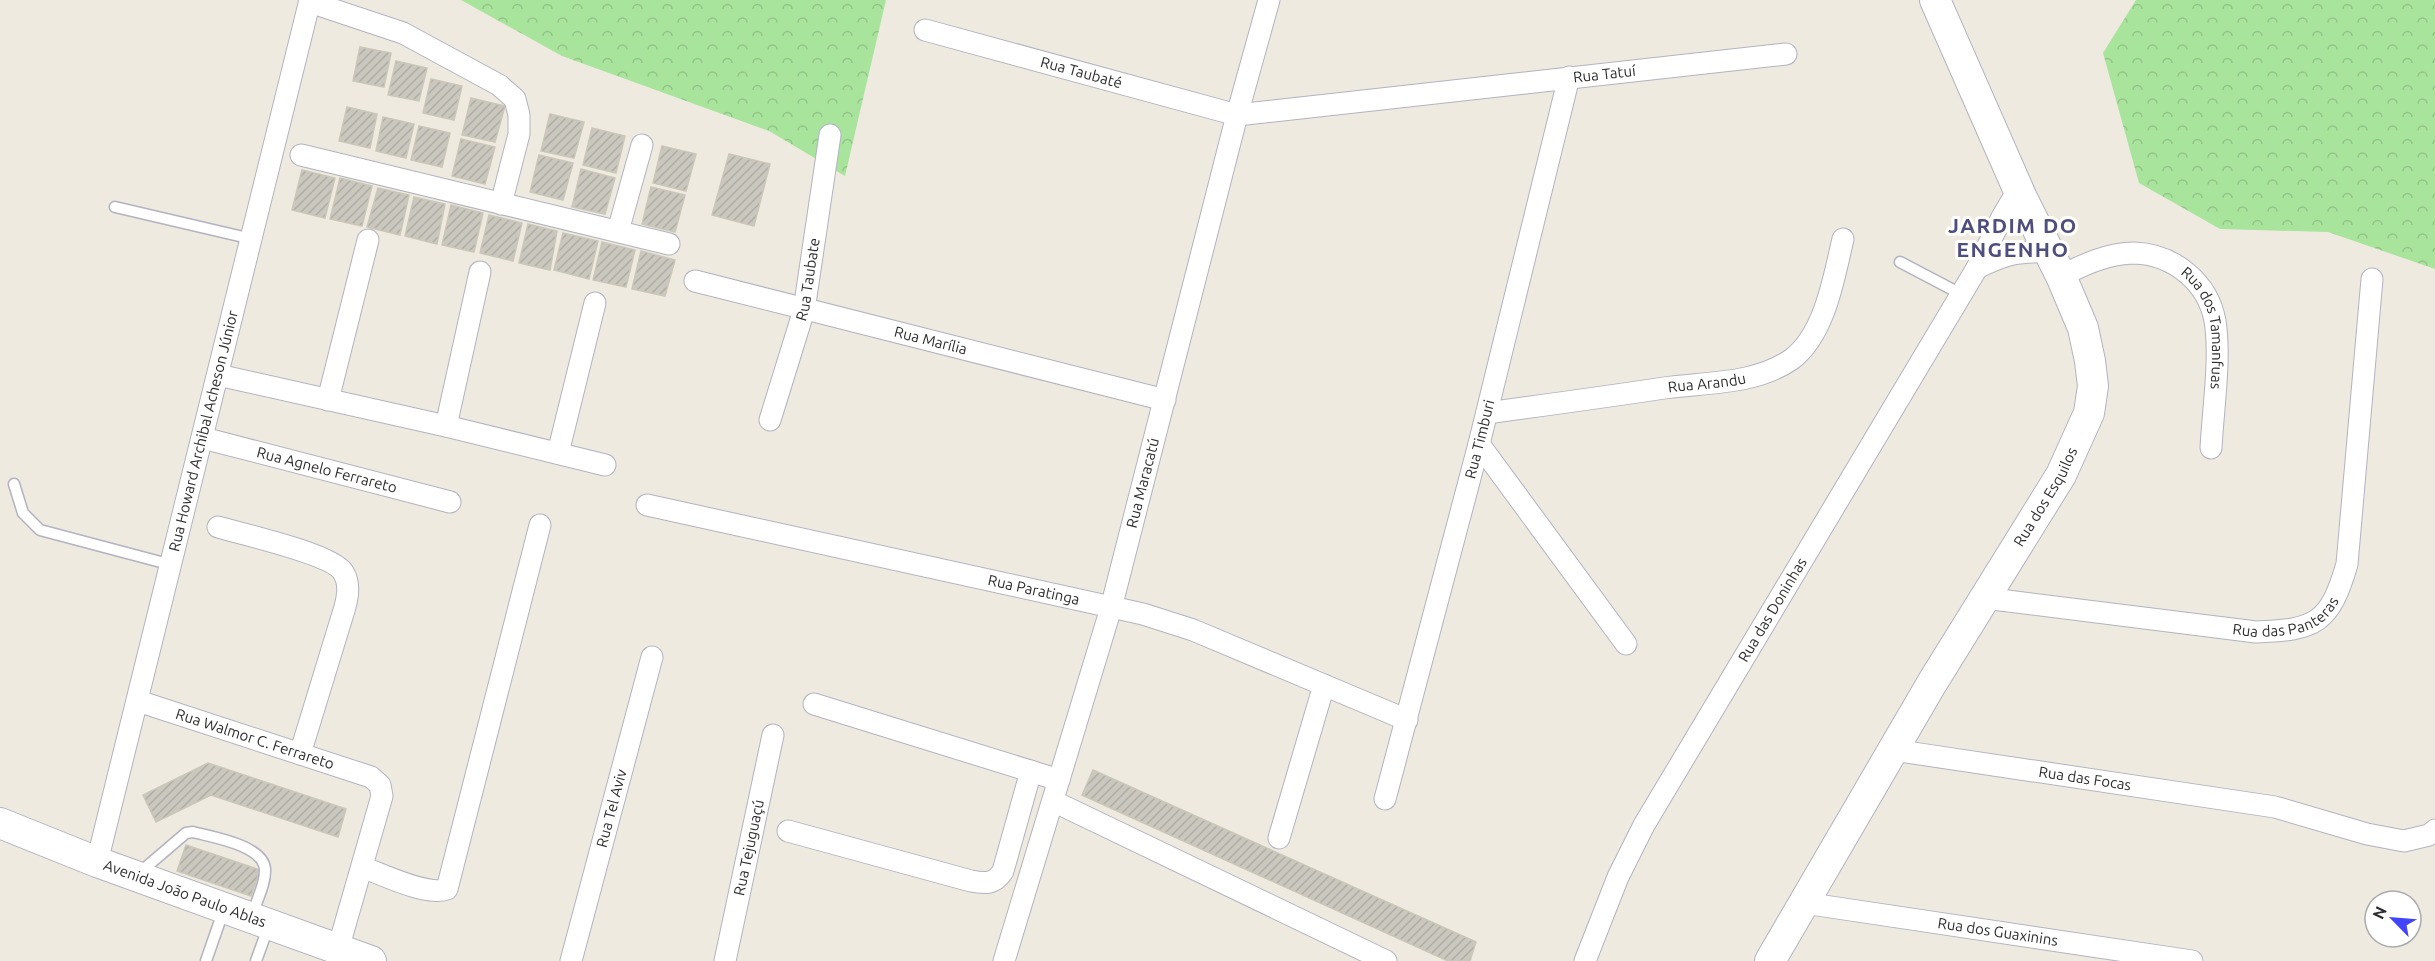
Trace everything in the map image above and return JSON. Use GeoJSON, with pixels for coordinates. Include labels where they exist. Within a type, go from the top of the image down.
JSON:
{"type":"FeatureCollection","features":[{"type":"Feature","properties":{"kind":"street","name":"Rua Maracatú"},"geometry":{"type":"LineString","coordinates":[[1005,961],[1111,608],[1237,115],[1269,0]]}},
{"type":"Feature","properties":{"kind":"street","name":"Rua dos Esquilos"},"geometry":{"type":"LineString","coordinates":[[1770,961],[1984,598],[2061,475],[2077,444],[2089,413],[2093,386],[2083,328],[1935,0]]}},
{"type":"Feature","properties":{"kind":"street"},"geometry":{"type":"LineString","coordinates":[[310,1],[403,33],[499,85],[515,99],[519,115],[519,134],[501,204]]}},
{"type":"Feature","properties":{"kind":"street","name":"Rua Howard Archibal Acheson Júnior"},"geometry":{"type":"LineString","coordinates":[[97,862],[310,1]]}},
{"type":"Feature","properties":{"kind":"street","name":"Rua Taubaté"},"geometry":{"type":"LineString","coordinates":[[925,30],[1237,115]]}},
{"type":"Feature","properties":{"kind":"street","name":"Rua Tatuí"},"geometry":{"type":"LineString","coordinates":[[1237,115],[1786,54]]}},
{"type":"Feature","properties":{"kind":"street","name":"Rua Timburi"},"geometry":{"type":"LineString","coordinates":[[1385,799],[1487,413],[1569,77]]}},
{"type":"Feature","properties":{"kind":"street","name":"Rua Taubate"},"geometry":{"type":"LineString","coordinates":[[770,420],[804,310],[830,135]]}},
{"type":"Feature","properties":{"kind":"street"},"geometry":{"type":"LineString","coordinates":[[618,231],[642,145]]}},
{"type":"Feature","properties":{"kind":"street"},"geometry":{"type":"LineString","coordinates":[[301,155],[669,244]]}},
{"type":"Feature","properties":{"kind":"street","name":"Rua das Doninhas"},"geometry":{"type":"LineString","coordinates":[[1585,961],[1618,877],[1644,825],[1977,268],[2002,217],[2019,190]]}},
{"type":"Feature","properties":{"kind":"street","name":"Rua Arandu"},"geometry":{"type":"LineString","coordinates":[[1487,413],[1671,387],[1723,383],[1767,372],[1792,358],[1809,339],[1828,304],[1843,239]]}},
{"type":"Feature","properties":{"kind":"street"},"geometry":{"type":"LineString","coordinates":[[328,400],[368,240]]}},
{"type":"Feature","properties":{"kind":"street"},"geometry":{"type":"LineString","coordinates":[[1977,268],[2004,254],[2023,251],[2055,264]]}},
{"type":"Feature","properties":{"kind":"street","name":"Rua dos Tamanfuas"},"geometry":{"type":"LineString","coordinates":[[2055,264],[2085,264],[2110,256],[2134,253],[2153,256],[2169,262],[2186,270],[2198,282],[2208,300],[2217,338],[2211,448]]}},
{"type":"Feature","properties":{"kind":"street"},"geometry":{"type":"LineString","coordinates":[[446,426],[480,272]]}},
{"type":"Feature","properties":{"kind":"street","name":"Rua das Panteras"},"geometry":{"type":"LineString","coordinates":[[1984,598],[2256,632],[2286,631],[2307,626],[2325,613],[2338,595],[2347,564],[2372,279]]}},
{"type":"Feature","properties":{"kind":"street","name":"Rua Marília"},"geometry":{"type":"LineString","coordinates":[[695,281],[1165,400]]}},
{"type":"Feature","properties":{"kind":"street"},"geometry":{"type":"LineString","coordinates":[[558,453],[595,303]]}},
{"type":"Feature","properties":{"kind":"street"},"geometry":{"type":"LineString","coordinates":[[218,375],[446,426],[605,465]]}},
{"type":"Feature","properties":{"kind":"street","name":"Rua Agnelo Ferrareto"},"geometry":{"type":"LineString","coordinates":[[203,438],[450,502]]}},
{"type":"Feature","properties":{"kind":"street"},"geometry":{"type":"LineString","coordinates":[[1479,444],[1626,644]]}},
{"type":"Feature","properties":{"kind":"street","name":"Rua Paratinga"},"geometry":{"type":"LineString","coordinates":[[647,505],[1143,614],[1193,630],[1407,720]]}},
{"type":"Feature","properties":{"kind":"street"},"geometry":{"type":"LineString","coordinates":[[338,949],[362,867],[427,890],[442,891],[447,889],[451,882],[540,525]]}},
{"type":"Feature","properties":{"kind":"street"},"geometry":{"type":"LineString","coordinates":[[218,527],[324,558],[343,571],[348,584],[349,593],[300,754]]}},
{"type":"Feature","properties":{"kind":"street","name":"Rua Tel Aviv"},"geometry":{"type":"LineString","coordinates":[[571,961],[652,657]]}},
{"type":"Feature","properties":{"kind":"street"},"geometry":{"type":"LineString","coordinates":[[1279,838],[1324,685]]}},
{"type":"Feature","properties":{"kind":"street","name":"Rua Walmor C. Ferrareto"},"geometry":{"type":"LineString","coordinates":[[138,701],[371,777],[380,785],[382,796],[362,867]]}},
{"type":"Feature","properties":{"kind":"street"},"geometry":{"type":"LineString","coordinates":[[814,704],[1059,780]]}},
{"type":"Feature","properties":{"kind":"street","name":"Rua Tejuguaçú"},"geometry":{"type":"LineString","coordinates":[[725,961],[773,735]]}},
{"type":"Feature","properties":{"kind":"street","name":"Rua das Focas"},"geometry":{"type":"LineString","coordinates":[[1893,750],[2275,807],[2367,834],[2404,841],[2429,836],[2435,830]]}},
{"type":"Feature","properties":{"kind":"street"},"geometry":{"type":"LineString","coordinates":[[788,831],[971,881],[991,883],[998,879],[1003,871],[1030,771]]}},
{"type":"Feature","properties":{"kind":"street"},"geometry":{"type":"LineString","coordinates":[[1053,801],[1386,961]]}},
{"type":"Feature","properties":{"kind":"street","name":"Avenida João Paulo Ablas"},"geometry":{"type":"LineString","coordinates":[[0,823],[97,862],[371,961]]}},
{"type":"Feature","properties":{"kind":"street","name":"Rua dos Guaxinins"},"geometry":{"type":"LineString","coordinates":[[1804,903],[2192,961]]}},
{"type":"Feature","properties":{"kind":"lane"},"geometry":{"type":"LineString","coordinates":[[115,207],[252,239]]}},
{"type":"Feature","properties":{"kind":"lane"},"geometry":{"type":"LineString","coordinates":[[1900,262],[1961,294]]}},
{"type":"Feature","properties":{"kind":"lane"},"geometry":{"type":"LineString","coordinates":[[14,484],[23,513],[40,530],[172,565]]}},
{"type":"Feature","properties":{"kind":"lane"},"geometry":{"type":"LineString","coordinates":[[135,876],[186,833],[194,832],[243,846],[263,862],[266,872],[248,917],[206,961]]}},
{"type":"Feature","properties":{"kind":"lane"},"geometry":{"type":"LineString","coordinates":[[248,917],[256,961]]}},
{"type":"Feature","properties":{"kind":"green space"},"geometry":{"type":"Polygon","coordinates":[[[461,0],[886,0],[845,176],[769,131],[562,56],[461,0]]]}},
{"type":"Feature","properties":{"kind":"green space"},"geometry":{"type":"Polygon","coordinates":[[[2136,0],[2435,0],[2435,269],[2328,232],[2220,229],[2139,183],[2103,53],[2136,0]]]}},
{"type":"Feature","properties":{"kind":"building"},"geometry":{"type":"Polygon","coordinates":[[[360,47],[391,53],[384,87],[353,81],[360,47]]]}},
{"type":"Feature","properties":{"kind":"building"},"geometry":{"type":"Polygon","coordinates":[[[396,61],[427,68],[419,101],[388,95],[396,61]]]}},
{"type":"Feature","properties":{"kind":"building"},"geometry":{"type":"Polygon","coordinates":[[[431,79],[462,86],[454,120],[423,113],[431,79]]]}},
{"type":"Feature","properties":{"kind":"building"},"geometry":{"type":"Polygon","coordinates":[[[471,98],[505,106],[495,142],[462,135],[471,98]]]}},
{"type":"Feature","properties":{"kind":"building"},"geometry":{"type":"Polygon","coordinates":[[[347,107],[377,114],[370,148],[339,141],[347,107]]]}},
{"type":"Feature","properties":{"kind":"building"},"geometry":{"type":"Polygon","coordinates":[[[550,114],[584,122],[574,158],[541,151],[550,114]]]}},
{"type":"Feature","properties":{"kind":"building"},"geometry":{"type":"Polygon","coordinates":[[[383,117],[414,124],[406,158],[376,151],[383,117]]]}},
{"type":"Feature","properties":{"kind":"building"},"geometry":{"type":"Polygon","coordinates":[[[419,126],[450,133],[442,167],[411,160],[419,126]]]}},
{"type":"Feature","properties":{"kind":"building"},"geometry":{"type":"Polygon","coordinates":[[[592,128],[625,136],[616,173],[583,165],[592,128]]]}},
{"type":"Feature","properties":{"kind":"building"},"geometry":{"type":"Polygon","coordinates":[[[461,139],[495,147],[485,184],[452,176],[461,139]]]}},
{"type":"Feature","properties":{"kind":"building"},"geometry":{"type":"Polygon","coordinates":[[[662,146],[696,154],[686,191],[653,183],[662,146]]]}},
{"type":"Feature","properties":{"kind":"building"},"geometry":{"type":"Polygon","coordinates":[[[729,154],[770,164],[754,226],[712,215],[729,154]]]}},
{"type":"Feature","properties":{"kind":"building"},"geometry":{"type":"Polygon","coordinates":[[[539,155],[573,163],[563,200],[530,192],[539,155]]]}},
{"type":"Feature","properties":{"kind":"building"},"geometry":{"type":"Polygon","coordinates":[[[581,169],[615,178],[605,214],[572,207],[581,169]]]}},
{"type":"Feature","properties":{"kind":"building"},"geometry":{"type":"Polygon","coordinates":[[[302,170],[335,178],[325,218],[292,210],[302,170]]]}},
{"type":"Feature","properties":{"kind":"building"},"geometry":{"type":"Polygon","coordinates":[[[340,178],[372,186],[362,226],[330,219],[340,178]]]}},
{"type":"Feature","properties":{"kind":"building"},"geometry":{"type":"Polygon","coordinates":[[[651,187],[685,195],[675,232],[642,224],[651,187]]]}},
{"type":"Feature","properties":{"kind":"building"},"geometry":{"type":"Polygon","coordinates":[[[378,188],[409,195],[400,235],[367,227],[378,188]]]}},
{"type":"Feature","properties":{"kind":"building"},"geometry":{"type":"Polygon","coordinates":[[[414,197],[445,204],[437,244],[405,236],[414,197]]]}},
{"type":"Feature","properties":{"kind":"building"},"geometry":{"type":"Polygon","coordinates":[[[451,205],[483,213],[474,252],[442,245],[451,205]]]}},
{"type":"Feature","properties":{"kind":"building"},"geometry":{"type":"Polygon","coordinates":[[[489,215],[522,223],[513,261],[480,253],[489,215]]]}},
{"type":"Feature","properties":{"kind":"building"},"geometry":{"type":"Polygon","coordinates":[[[528,224],[557,231],[550,270],[519,263],[528,224]]]}},
{"type":"Feature","properties":{"kind":"building"},"geometry":{"type":"Polygon","coordinates":[[[563,233],[598,241],[589,279],[554,270],[563,233]]]}},
{"type":"Feature","properties":{"kind":"building"},"geometry":{"type":"Polygon","coordinates":[[[602,242],[635,250],[626,287],[593,280],[602,242]]]}},
{"type":"Feature","properties":{"kind":"building"},"geometry":{"type":"Polygon","coordinates":[[[641,251],[675,260],[665,296],[632,289],[641,251]]]}},
{"type":"Feature","properties":{"kind":"building"},"geometry":{"type":"Polygon","coordinates":[[[208,763],[346,809],[338,837],[211,795],[156,822],[143,795],[208,763]]]}},
{"type":"Feature","properties":{"kind":"building"},"geometry":{"type":"Polygon","coordinates":[[[1093,770],[1476,942],[1470,961],[1448,961],[1082,795],[1093,770]]]}},
{"type":"Feature","properties":{"kind":"building"},"geometry":{"type":"Polygon","coordinates":[[[186,845],[260,870],[251,896],[177,871],[186,845]]]}},
{"type":"Feature","properties":{"kind":"district","name":"JARDIM DO ENGENHO"},"geometry":{"type":"Point","coordinates":[2013,238]}}]}
